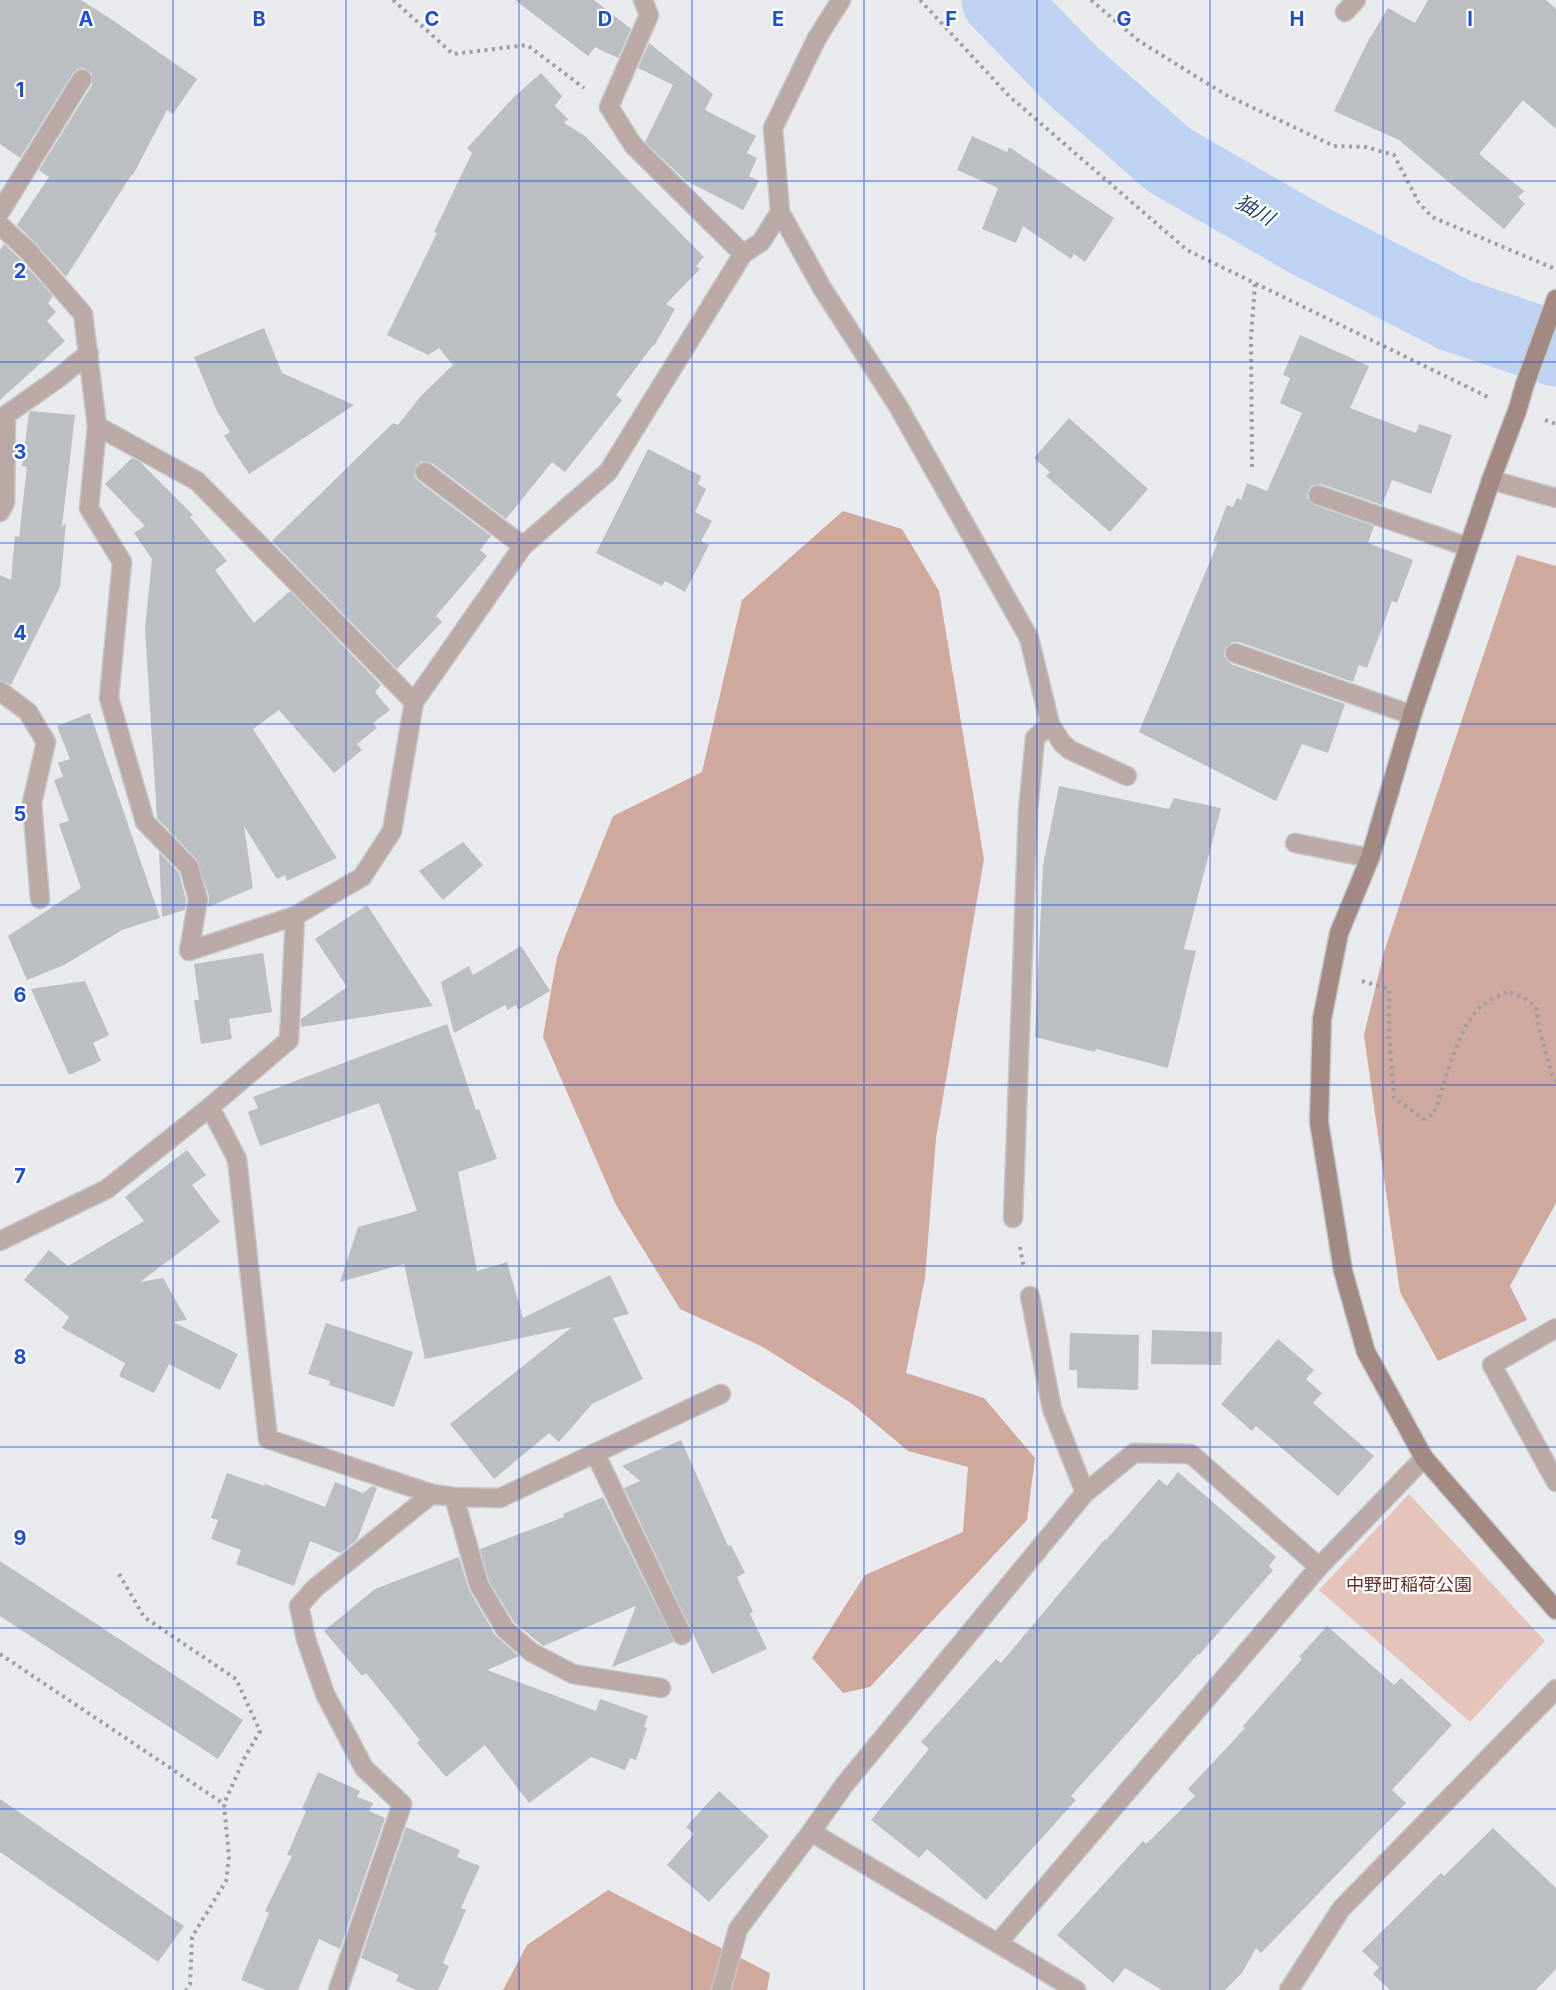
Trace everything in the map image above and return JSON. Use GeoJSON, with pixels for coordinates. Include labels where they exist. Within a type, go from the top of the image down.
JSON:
{"type":"FeatureCollection","features":[{"type":"Feature","properties":{"kind":"street"},"geometry":{"type":"LineString","coordinates":[[643,0],[649,15],[609,107],[633,145],[743,254]]}},
{"type":"Feature","properties":{"kind":"street"},"geometry":{"type":"LineString","coordinates":[[841,0],[817,38],[773,128],[780,212],[822,288],[898,406],[1029,638],[1050,724],[1062,743],[1070,750],[1127,776]]}},
{"type":"Feature","properties":{"kind":"street"},"geometry":{"type":"LineString","coordinates":[[0,212],[82,80]]}},
{"type":"Feature","properties":{"kind":"street"},"geometry":{"type":"LineString","coordinates":[[0,225],[28,251],[83,314],[97,426],[89,507],[122,562],[109,698],[145,822],[189,867],[198,899],[189,951],[295,916],[362,877],[392,831],[414,702],[523,546],[608,471],[743,254],[761,242],[780,212]]}},
{"type":"Feature","properties":{"kind":"street"},"geometry":{"type":"LineString","coordinates":[[1556,299],[1491,480],[1412,715],[1370,858],[1339,933],[1322,1020],[1319,1122],[1343,1271],[1366,1352],[1424,1458],[1556,1610]]}},
{"type":"Feature","properties":{"kind":"street"},"geometry":{"type":"LineString","coordinates":[[0,512],[5,503],[6,415],[88,354]]}},
{"type":"Feature","properties":{"kind":"street"},"geometry":{"type":"LineString","coordinates":[[97,426],[197,481],[414,702]]}},
{"type":"Feature","properties":{"kind":"street"},"geometry":{"type":"LineString","coordinates":[[425,472],[523,546]]}},
{"type":"Feature","properties":{"kind":"street"},"geometry":{"type":"LineString","coordinates":[[1491,480],[1556,498]]}},
{"type":"Feature","properties":{"kind":"street"},"geometry":{"type":"LineString","coordinates":[[1318,495],[1468,547]]}},
{"type":"Feature","properties":{"kind":"street"},"geometry":{"type":"LineString","coordinates":[[1235,653],[1412,715]]}},
{"type":"Feature","properties":{"kind":"street"},"geometry":{"type":"LineString","coordinates":[[0,691],[28,712],[46,742],[32,803],[40,899]]}},
{"type":"Feature","properties":{"kind":"street"},"geometry":{"type":"LineString","coordinates":[[1013,1218],[1028,811],[1035,738],[1050,724]]}},
{"type":"Feature","properties":{"kind":"street"},"geometry":{"type":"LineString","coordinates":[[1295,843],[1370,858]]}},
{"type":"Feature","properties":{"kind":"street"},"geometry":{"type":"LineString","coordinates":[[0,1242],[107,1189],[289,1040],[295,916]]}},
{"type":"Feature","properties":{"kind":"street"},"geometry":{"type":"LineString","coordinates":[[210,1107],[237,1159],[268,1439],[432,1494],[500,1498],[722,1394]]}},
{"type":"Feature","properties":{"kind":"street"},"geometry":{"type":"LineString","coordinates":[[1030,1296],[1052,1408],[1085,1492]]}},
{"type":"Feature","properties":{"kind":"street"},"geometry":{"type":"LineString","coordinates":[[1556,1328],[1492,1365],[1556,1482]]}},
{"type":"Feature","properties":{"kind":"street"},"geometry":{"type":"LineString","coordinates":[[595,1453],[682,1635]]}},
{"type":"Feature","properties":{"kind":"street"},"geometry":{"type":"LineString","coordinates":[[721,1990],[738,1929],[845,1784],[1085,1492],[1134,1453],[1191,1454],[1318,1567]]}},
{"type":"Feature","properties":{"kind":"street"},"geometry":{"type":"LineString","coordinates":[[998,1943],[1318,1567],[1424,1458]]}},
{"type":"Feature","properties":{"kind":"street"},"geometry":{"type":"LineString","coordinates":[[338,1990],[402,1804],[364,1768],[325,1694],[306,1639],[299,1606],[315,1588],[432,1494]]}},
{"type":"Feature","properties":{"kind":"street"},"geometry":{"type":"LineString","coordinates":[[454,1497],[479,1585],[504,1629],[531,1652],[573,1674],[661,1688]]}},
{"type":"Feature","properties":{"kind":"street"},"geometry":{"type":"LineString","coordinates":[[1289,1990],[1341,1909],[1556,1689]]}},
{"type":"Feature","properties":{"kind":"street"},"geometry":{"type":"LineString","coordinates":[[811,1832],[1076,1990]]}},
{"type":"Feature","properties":{"kind":"path"},"geometry":{"type":"LineString","coordinates":[[393,0],[453,54],[527,45],[609,107]]}},
{"type":"Feature","properties":{"kind":"path"},"geometry":{"type":"LineString","coordinates":[[921,0],[1009,96],[1187,250],[1517,411]]}},
{"type":"Feature","properties":{"kind":"path"},"geometry":{"type":"LineString","coordinates":[[1091,0],[1138,41],[1226,95],[1334,146],[1366,147],[1394,155],[1419,203],[1432,217],[1556,269]]}},
{"type":"Feature","properties":{"kind":"path"},"geometry":{"type":"LineString","coordinates":[[1252,467],[1251,337],[1255,284]]}},
{"type":"Feature","properties":{"kind":"path"},"geometry":{"type":"LineString","coordinates":[[1354,979],[1389,989],[1389,1036],[1394,1098],[1424,1119],[1434,1114],[1460,1041],[1473,1014],[1508,991],[1526,999],[1536,1007],[1540,1032],[1553,1079],[1556,1081]]}},
{"type":"Feature","properties":{"kind":"path"},"geometry":{"type":"LineString","coordinates":[[1013,1218],[1030,1296]]}},
{"type":"Feature","properties":{"kind":"path"},"geometry":{"type":"LineString","coordinates":[[119,1574],[144,1617],[236,1680],[260,1731],[245,1757],[224,1804],[229,1857],[226,1881],[192,1937],[190,1984],[186,1990]]}},
{"type":"Feature","properties":{"kind":"path"},"geometry":{"type":"LineString","coordinates":[[0,1654],[224,1804]]}},
{"type":"Feature","properties":{"kind":"green space","name":"中野町稲荷公園"},"geometry":{"type":"Polygon","coordinates":[[[1409,1494],[1545,1641],[1470,1722],[1319,1590],[1409,1494]]]}},
{"type":"Feature","properties":{"kind":"shaded area"},"geometry":{"type":"Polygon","coordinates":[[[843,511],[902,529],[939,591],[984,859],[936,1138],[925,1278],[906,1373],[984,1398],[1035,1458],[1027,1520],[870,1687],[843,1693],[812,1658],[865,1575],[963,1532],[968,1467],[908,1451],[851,1403],[763,1347],[680,1309],[616,1205],[543,1037],[557,957],[613,816],[702,772],[742,600],[843,511]]]}},
{"type":"Feature","properties":{"kind":"shaded area"},"geometry":{"type":"Polygon","coordinates":[[[1517,555],[1556,566],[1556,1203],[1510,1286],[1527,1320],[1438,1361],[1400,1292],[1364,1035],[1384,952],[1517,555]]]}},
{"type":"Feature","properties":{"kind":"shaded area"},"geometry":{"type":"Polygon","coordinates":[[[608,1890],[770,1973],[767,1990],[503,1990],[527,1945],[608,1890]]]}},
{"type":"Feature","properties":{"kind":"building"},"geometry":{"type":"Polygon","coordinates":[[[0,0],[81,0],[197,79],[173,114],[167,110],[133,175],[66,277],[17,225],[49,177],[39,170],[92,85],[92,74],[83,68],[73,73],[20,158],[0,144],[0,0]]]}},
{"type":"Feature","properties":{"kind":"building"},"geometry":{"type":"Polygon","coordinates":[[[515,0],[594,0],[631,29],[618,58],[595,47],[588,56],[515,0]]]}},
{"type":"Feature","properties":{"kind":"building"},"geometry":{"type":"Polygon","coordinates":[[[1428,0],[1546,0],[1556,9],[1556,129],[1523,100],[1479,154],[1524,191],[1518,197],[1525,204],[1504,229],[1399,140],[1334,111],[1367,43],[1388,8],[1415,23],[1428,0]]]}},
{"type":"Feature","properties":{"kind":"building"},"geometry":{"type":"Polygon","coordinates":[[[649,43],[713,94],[705,110],[756,136],[747,153],[757,158],[749,176],[759,181],[743,210],[685,180],[645,142],[673,85],[638,68],[649,43]]]}},
{"type":"Feature","properties":{"kind":"building"},"geometry":{"type":"Polygon","coordinates":[[[541,73],[562,96],[555,106],[568,119],[564,123],[585,136],[704,257],[696,266],[700,269],[666,304],[675,309],[654,346],[616,395],[622,400],[565,472],[552,462],[506,519],[432,463],[421,461],[416,466],[414,476],[418,481],[491,536],[480,550],[487,556],[436,616],[442,622],[397,669],[272,541],[393,423],[398,425],[421,396],[453,365],[439,348],[428,355],[387,335],[437,233],[434,232],[472,153],[467,148],[514,97],[541,73]]]}},
{"type":"Feature","properties":{"kind":"building"},"geometry":{"type":"Polygon","coordinates":[[[972,136],[1007,152],[1009,147],[1114,218],[1085,262],[1074,254],[1071,259],[1023,226],[1016,243],[982,229],[998,188],[957,170],[972,136]]]}},
{"type":"Feature","properties":{"kind":"building"},"geometry":{"type":"Polygon","coordinates":[[[4,244],[53,296],[48,303],[56,312],[47,321],[65,341],[0,400],[0,250],[4,244]]]}},
{"type":"Feature","properties":{"kind":"building"},"geometry":{"type":"Polygon","coordinates":[[[264,328],[282,373],[354,405],[249,474],[224,436],[230,432],[217,411],[194,357],[264,328]]]}},
{"type":"Feature","properties":{"kind":"building"},"geometry":{"type":"Polygon","coordinates":[[[1300,335],[1369,366],[1350,408],[1416,433],[1419,424],[1452,435],[1431,494],[1392,480],[1382,505],[1321,484],[1311,486],[1308,491],[1307,498],[1314,505],[1374,526],[1368,543],[1413,560],[1397,603],[1392,601],[1367,668],[1359,665],[1353,682],[1239,642],[1232,642],[1225,649],[1224,656],[1231,664],[1345,704],[1328,753],[1302,744],[1276,801],[1139,732],[1218,542],[1213,541],[1227,505],[1233,507],[1237,498],[1241,500],[1247,483],[1267,491],[1302,413],[1280,403],[1290,378],[1283,375],[1300,335]]]}},
{"type":"Feature","properties":{"kind":"building"},"geometry":{"type":"Polygon","coordinates":[[[31,411],[75,415],[62,527],[66,523],[60,587],[11,685],[0,680],[0,575],[11,580],[15,536],[19,537],[27,467],[22,466],[31,411]]]}},
{"type":"Feature","properties":{"kind":"building"},"geometry":{"type":"Polygon","coordinates":[[[1069,418],[1148,489],[1110,532],[1046,476],[1050,472],[1034,458],[1069,418]]]}},
{"type":"Feature","properties":{"kind":"building"},"geometry":{"type":"Polygon","coordinates":[[[648,449],[701,476],[698,484],[706,489],[695,512],[712,521],[701,541],[709,545],[685,592],[665,581],[662,586],[596,553],[648,449]]]}},
{"type":"Feature","properties":{"kind":"building"},"geometry":{"type":"Polygon","coordinates":[[[132,458],[140,462],[193,515],[190,517],[227,561],[215,570],[254,623],[290,591],[381,685],[375,692],[390,710],[373,723],[377,728],[357,744],[362,750],[334,773],[279,710],[253,729],[337,858],[287,881],[285,875],[277,879],[244,826],[253,888],[208,907],[209,896],[197,860],[157,818],[145,629],[152,559],[134,533],[145,526],[105,484],[132,458]]]}},
{"type":"Feature","properties":{"kind":"building"},"geometry":{"type":"Polygon","coordinates":[[[90,713],[160,918],[122,930],[64,965],[27,980],[8,936],[81,888],[59,824],[69,821],[54,780],[63,777],[58,763],[70,759],[57,726],[90,713]]]}},
{"type":"Feature","properties":{"kind":"building"},"geometry":{"type":"Polygon","coordinates":[[[1059,786],[1169,809],[1174,798],[1221,808],[1184,949],[1196,951],[1168,1068],[1096,1049],[1095,1052],[1035,1037],[1043,865],[1059,786]]]}},
{"type":"Feature","properties":{"kind":"building"},"geometry":{"type":"Polygon","coordinates":[[[463,842],[483,865],[443,900],[419,871],[463,842]]]}},
{"type":"Feature","properties":{"kind":"building"},"geometry":{"type":"Polygon","coordinates":[[[159,852],[179,873],[186,900],[185,910],[162,917],[159,852]]]}},
{"type":"Feature","properties":{"kind":"building"},"geometry":{"type":"Polygon","coordinates":[[[367,905],[433,1006],[301,1027],[301,1019],[347,987],[315,939],[367,905]]]}},
{"type":"Feature","properties":{"kind":"building"},"geometry":{"type":"Polygon","coordinates":[[[521,946],[550,991],[518,1010],[516,1005],[508,1010],[505,1005],[454,1033],[441,982],[469,966],[473,975],[521,946]]]}},
{"type":"Feature","properties":{"kind":"building"},"geometry":{"type":"Polygon","coordinates":[[[263,953],[272,1012],[229,1019],[232,1039],[201,1044],[194,1000],[199,1000],[194,964],[263,953]]]}},
{"type":"Feature","properties":{"kind":"building"},"geometry":{"type":"Polygon","coordinates":[[[85,981],[109,1035],[93,1043],[101,1061],[69,1075],[31,989],[85,981]]]}},
{"type":"Feature","properties":{"kind":"building"},"geometry":{"type":"Polygon","coordinates":[[[447,1024],[476,1110],[479,1109],[497,1159],[458,1172],[477,1271],[507,1262],[523,1318],[610,1275],[629,1314],[613,1318],[643,1379],[592,1404],[559,1442],[549,1433],[494,1479],[450,1424],[572,1327],[425,1359],[404,1264],[340,1282],[358,1227],[417,1211],[379,1103],[260,1146],[248,1112],[258,1108],[253,1097],[447,1024]]]}},
{"type":"Feature","properties":{"kind":"building"},"geometry":{"type":"Polygon","coordinates":[[[187,1150],[206,1175],[192,1185],[220,1222],[140,1282],[163,1278],[187,1320],[173,1322],[238,1354],[220,1390],[169,1364],[154,1393],[119,1376],[125,1363],[62,1328],[69,1317],[24,1280],[49,1250],[68,1266],[144,1221],[125,1197],[187,1150]]]}},
{"type":"Feature","properties":{"kind":"building"},"geometry":{"type":"Polygon","coordinates":[[[326,1323],[413,1352],[394,1407],[329,1385],[330,1381],[308,1374],[326,1323]]]}},
{"type":"Feature","properties":{"kind":"building"},"geometry":{"type":"Polygon","coordinates":[[[1152,1330],[1222,1332],[1221,1365],[1151,1364],[1152,1330]]]}},
{"type":"Feature","properties":{"kind":"building"},"geometry":{"type":"Polygon","coordinates":[[[1070,1333],[1139,1335],[1138,1390],[1077,1388],[1077,1370],[1069,1370],[1070,1333]]]}},
{"type":"Feature","properties":{"kind":"building"},"geometry":{"type":"Polygon","coordinates":[[[1278,1339],[1314,1370],[1306,1379],[1322,1393],[1313,1403],[1374,1456],[1338,1496],[1256,1426],[1252,1431],[1221,1404],[1278,1339]]]}},
{"type":"Feature","properties":{"kind":"building"},"geometry":{"type":"Polygon","coordinates":[[[681,1440],[728,1546],[731,1545],[745,1573],[737,1577],[753,1612],[750,1614],[767,1649],[712,1674],[624,1488],[640,1481],[622,1466],[681,1440]]]}},
{"type":"Feature","properties":{"kind":"building"},"geometry":{"type":"Polygon","coordinates":[[[1178,1472],[1276,1557],[1269,1566],[1273,1570],[1071,1796],[1076,1800],[986,1900],[927,1849],[919,1858],[871,1820],[929,1749],[921,1742],[996,1659],[1001,1663],[1105,1539],[1159,1479],[1167,1486],[1178,1472]]]}},
{"type":"Feature","properties":{"kind":"building"},"geometry":{"type":"Polygon","coordinates":[[[227,1473],[264,1486],[265,1484],[325,1507],[335,1482],[363,1493],[372,1486],[377,1488],[357,1540],[340,1553],[310,1541],[294,1586],[236,1564],[241,1550],[211,1539],[218,1520],[211,1518],[227,1473]]]}},
{"type":"Feature","properties":{"kind":"building"},"geometry":{"type":"Polygon","coordinates":[[[603,1497],[674,1642],[612,1667],[636,1606],[543,1646],[514,1622],[489,1581],[480,1549],[564,1517],[563,1514],[603,1497]]]}},
{"type":"Feature","properties":{"kind":"building"},"geometry":{"type":"Polygon","coordinates":[[[459,1557],[469,1590],[495,1635],[519,1656],[487,1670],[596,1711],[600,1699],[648,1716],[644,1727],[647,1728],[636,1760],[630,1758],[625,1770],[591,1757],[529,1803],[485,1745],[446,1777],[417,1743],[420,1740],[366,1673],[362,1676],[324,1631],[375,1589],[459,1557]]]}},
{"type":"Feature","properties":{"kind":"building"},"geometry":{"type":"Polygon","coordinates":[[[0,1561],[243,1720],[218,1759],[0,1616],[0,1561]]]}},
{"type":"Feature","properties":{"kind":"building"},"geometry":{"type":"Polygon","coordinates":[[[1327,1626],[1394,1685],[1401,1678],[1452,1725],[1392,1790],[1406,1803],[1261,1953],[1256,1948],[1242,1973],[1225,1990],[1162,1990],[1125,1968],[1113,1983],[1057,1935],[1143,1841],[1146,1844],[1195,1796],[1188,1789],[1245,1728],[1243,1726],[1302,1659],[1299,1657],[1327,1626]]]}},
{"type":"Feature","properties":{"kind":"building"},"geometry":{"type":"Polygon","coordinates":[[[318,1772],[360,1791],[357,1797],[373,1803],[369,1811],[385,1818],[340,1949],[319,1939],[298,1990],[266,1990],[241,1980],[269,1913],[265,1911],[292,1856],[287,1855],[306,1811],[302,1809],[318,1772]]]}},
{"type":"Feature","properties":{"kind":"building"},"geometry":{"type":"Polygon","coordinates":[[[719,1791],[769,1836],[709,1902],[667,1865],[694,1834],[686,1827],[719,1791]]]}},
{"type":"Feature","properties":{"kind":"building"},"geometry":{"type":"Polygon","coordinates":[[[0,1799],[184,1926],[158,1962],[0,1852],[0,1799]]]}},
{"type":"Feature","properties":{"kind":"building"},"geometry":{"type":"Polygon","coordinates":[[[406,1827],[460,1850],[457,1857],[480,1866],[461,1908],[466,1910],[443,1963],[449,1966],[438,1990],[416,1990],[396,1981],[399,1975],[361,1958],[406,1827]]]}},
{"type":"Feature","properties":{"kind":"building"},"geometry":{"type":"Polygon","coordinates":[[[1493,1828],[1556,1888],[1556,1969],[1536,1990],[1390,1990],[1373,1974],[1379,1967],[1362,1951],[1441,1873],[1444,1876],[1493,1828]]]}},
{"type":"Feature","properties":{"kind":"waterway","name":"㹨川"},"geometry":{"type":"LineString","coordinates":[[999,0],[1073,76],[1169,160],[1308,240],[1455,315],[1556,349]]}}]}
